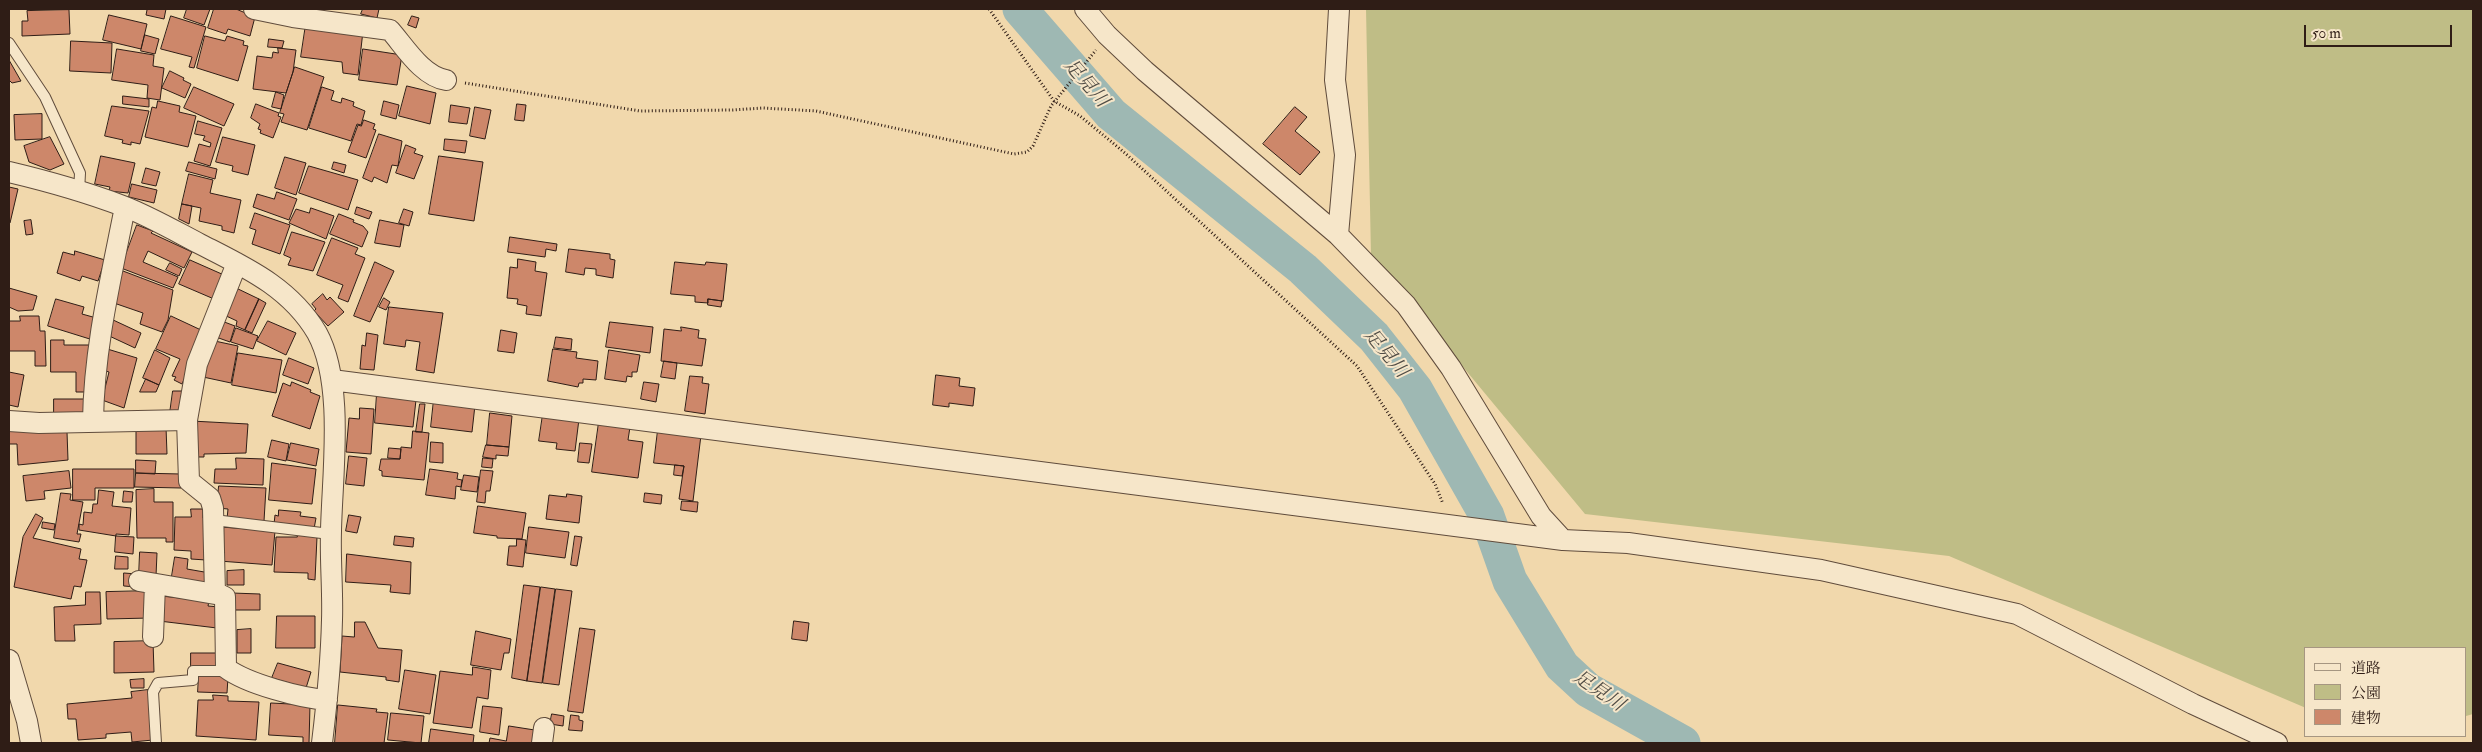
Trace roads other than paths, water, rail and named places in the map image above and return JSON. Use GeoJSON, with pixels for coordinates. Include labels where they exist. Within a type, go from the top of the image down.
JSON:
{"type":"FeatureCollection","features":[{"type":"Feature","properties":{"kind":"street"},"geometry":{"type":"LineString","coordinates":[[254,9],[293,17],[390,30],[427,72],[437,78],[446,80]]}},
{"type":"Feature","properties":{"kind":"street"},"geometry":{"type":"LineString","coordinates":[[1085,9],[1107,35],[1145,71],[1338,235],[1406,305],[1451,368],[1557,539]]}},
{"type":"Feature","properties":{"kind":"street"},"geometry":{"type":"LineString","coordinates":[[1338,235],[1345,155],[1335,80],[1340,9]]}},
{"type":"Feature","properties":{"kind":"street"},"geometry":{"type":"LineString","coordinates":[[9,172],[125,207],[259,274],[279,288],[304,314],[324,349],[332,380],[334,447],[330,534],[332,618],[327,700],[322,743]]}},
{"type":"Feature","properties":{"kind":"street"},"geometry":{"type":"LineString","coordinates":[[93,421],[94,384],[103,317],[125,207]]}},
{"type":"Feature","properties":{"kind":"street"},"geometry":{"type":"LineString","coordinates":[[214,592],[214,520],[210,498],[189,480],[187,420],[197,364],[237,263]]}},
{"type":"Feature","properties":{"kind":"street"},"geometry":{"type":"LineString","coordinates":[[332,380],[1557,539],[1628,543],[1821,570],[2017,614],[2193,704],[2277,743]]}},
{"type":"Feature","properties":{"kind":"street"},"geometry":{"type":"LineString","coordinates":[[9,421],[39,423],[187,420]]}},
{"type":"Feature","properties":{"kind":"street"},"geometry":{"type":"LineString","coordinates":[[153,637],[147,582],[214,594],[214,592],[225,597],[226,668],[307,698],[327,700]]}},
{"type":"Feature","properties":{"kind":"street"},"geometry":{"type":"LineString","coordinates":[[9,660],[27,721],[31,743]]}},
{"type":"Feature","properties":{"kind":"lane"},"geometry":{"type":"LineString","coordinates":[[9,43],[45,97],[80,173],[79,192]]}},
{"type":"Feature","properties":{"kind":"lane"},"geometry":{"type":"LineString","coordinates":[[214,520],[330,534]]}},
{"type":"Feature","properties":{"kind":"lane"},"geometry":{"type":"LineString","coordinates":[[156,743],[154,686],[158,683],[193,680],[194,671],[231,671]]}},
{"type":"Feature","properties":{"kind":"waterway","name":"足見川"},"geometry":{"type":"LineString","coordinates":[[1020,9],[1111,114],[1303,269],[1374,337],[1415,389],[1487,516],[1510,581],[1562,666],[1588,690],[1683,743]]}}]}
